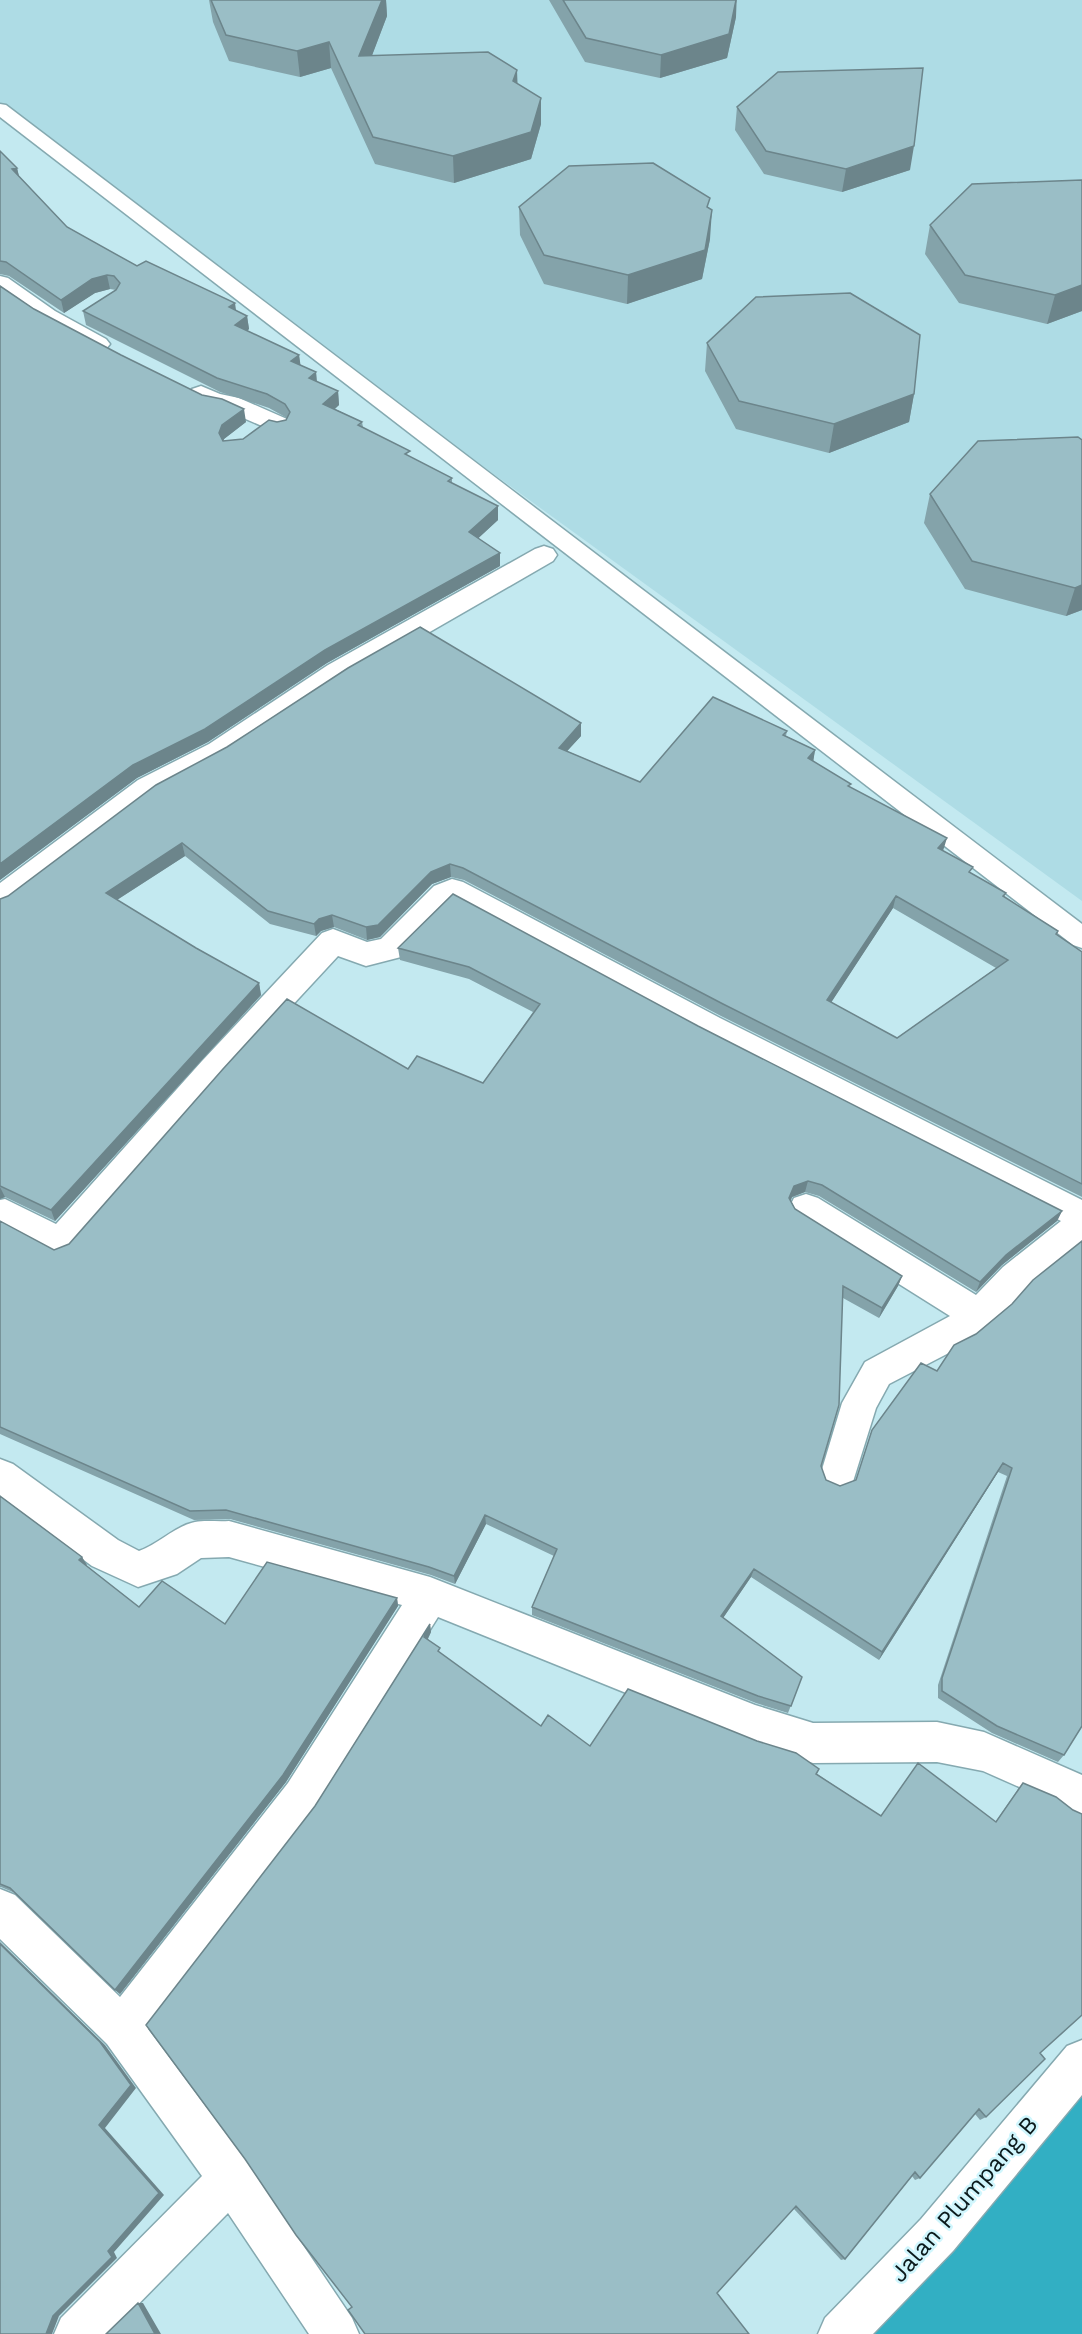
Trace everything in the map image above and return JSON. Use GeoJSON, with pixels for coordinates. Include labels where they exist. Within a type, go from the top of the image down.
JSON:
{"type":"FeatureCollection","features":[{"type":"Feature","properties":{"kind":"street"},"geometry":{"type":"LineString","coordinates":[[0,283],[74,320],[113,352]]}},
{"type":"Feature","properties":{"kind":"street"},"geometry":{"type":"LineString","coordinates":[[184,386],[214,401],[230,403],[273,422],[243,439]]}},
{"type":"Feature","properties":{"kind":"street"},"geometry":{"type":"LineString","coordinates":[[0,899],[148,788],[219,751],[338,672],[544,555]]}},
{"type":"Feature","properties":{"kind":"street"},"geometry":{"type":"LineString","coordinates":[[0,1214],[5,1213],[60,1243],[213,1070],[333,941],[366,954],[390,949],[445,894],[452,890],[709,1027],[1082,1216]]}},
{"type":"Feature","properties":{"kind":"street"},"geometry":{"type":"LineString","coordinates":[[806,1208],[976,1314]]}},
{"type":"Feature","properties":{"kind":"street"},"geometry":{"type":"LineString","coordinates":[[837,1476],[861,1403],[877,1373],[958,1331],[994,1301],[1016,1278],[1082,1224]]}},
{"type":"Feature","properties":{"kind":"street"},"geometry":{"type":"LineString","coordinates":[[0,1476],[105,1553],[138,1569],[164,1561],[195,1540],[229,1539],[430,1595],[755,1725],[813,1743],[937,1742],[984,1752],[1065,1787],[1082,1800]]}},
{"type":"Feature","properties":{"kind":"street"},"geometry":{"type":"LineString","coordinates":[[122,2029],[302,1797],[430,1595]]}},
{"type":"Feature","properties":{"kind":"street"},"geometry":{"type":"LineString","coordinates":[[0,1910],[122,2029],[231,2178],[336,2334]]}},
{"type":"Feature","properties":{"kind":"street","name":"Jalan Plumpang B"},"geometry":{"type":"LineString","coordinates":[[842,2334],[937,2235],[1082,2061]]}},
{"type":"Feature","properties":{"kind":"street"},"geometry":{"type":"LineString","coordinates":[[77,2334],[231,2178]]}},
{"type":"Feature","properties":{"kind":"lane"},"geometry":{"type":"LineString","coordinates":[[0,109],[284,329],[1082,938]]}},
{"type":"Feature","properties":{"kind":"shaded area"},"geometry":{"type":"Polygon","coordinates":[[[0,0],[1082,0],[1082,901],[0,116],[0,0]]]}},
{"type":"Feature","properties":{"kind":"water"},"geometry":{"type":"Polygon","coordinates":[[[1082,2081],[1082,2334],[860,2334],[1082,2081]]]}},
{"type":"Feature","properties":{"kind":"building"},"geometry":{"type":"Polygon","coordinates":[[[211,0],[382,0],[359,56],[488,52],[517,70],[513,81],[541,98],[531,132],[453,156],[373,137],[329,42],[297,51],[226,35],[211,0]]]}},
{"type":"Feature","properties":{"kind":"building"},"geometry":{"type":"Polygon","coordinates":[[[563,0],[736,0],[729,34],[661,55],[586,38],[563,0]]]}},
{"type":"Feature","properties":{"kind":"building"},"geometry":{"type":"Polygon","coordinates":[[[923,68],[914,146],[846,169],[766,151],[737,107],[778,72],[923,68]]]}},
{"type":"Feature","properties":{"kind":"building"},"geometry":{"type":"Polygon","coordinates":[[[0,151],[17,168],[12,169],[67,227],[137,266],[146,261],[235,303],[229,307],[247,316],[235,325],[299,355],[291,361],[316,372],[309,378],[338,391],[323,404],[362,422],[358,425],[410,451],[405,454],[452,478],[448,481],[498,506],[469,532],[500,553],[325,650],[205,729],[133,765],[0,864],[0,286],[34,309],[121,355],[202,395],[222,399],[244,409],[222,425],[219,433],[223,441],[243,439],[269,420],[277,422],[286,420],[290,412],[285,404],[267,394],[217,378],[83,311],[116,290],[120,283],[114,276],[107,275],[92,279],[61,300],[6,262],[0,261],[0,151]]]}},
{"type":"Feature","properties":{"kind":"building"},"geometry":{"type":"Polygon","coordinates":[[[653,163],[710,198],[707,207],[712,210],[705,250],[628,275],[544,255],[519,207],[569,166],[653,163]]]}},
{"type":"Feature","properties":{"kind":"building"},"geometry":{"type":"Polygon","coordinates":[[[1082,180],[1082,285],[1055,295],[965,275],[930,225],[972,184],[1082,180]]]}},
{"type":"Feature","properties":{"kind":"building"},"geometry":{"type":"Polygon","coordinates":[[[850,293],[920,335],[914,394],[834,424],[739,401],[707,343],[756,297],[850,293]]]}},
{"type":"Feature","properties":{"kind":"building"},"geometry":{"type":"Polygon","coordinates":[[[1078,437],[1082,440],[1082,585],[1075,588],[972,561],[930,494],[978,441],[1078,437]]]}},
{"type":"Feature","properties":{"kind":"building"},"geometry":{"type":"Polygon","coordinates":[[[420,627],[581,723],[559,748],[640,782],[713,697],[787,731],[783,735],[815,750],[808,758],[851,784],[848,786],[947,838],[938,848],[973,867],[969,872],[1006,893],[1003,896],[1058,931],[1056,934],[1082,952],[1082,1184],[723,1004],[463,868],[450,864],[431,872],[378,925],[366,927],[332,915],[319,919],[314,924],[268,911],[182,843],[106,893],[259,983],[51,1210],[0,1186],[0,899],[8,896],[156,785],[227,747],[348,668],[420,627]],[[896,896],[827,1000],[897,1038],[1008,960],[896,896]]]}},
{"type":"Feature","properties":{"kind":"building"},"geometry":{"type":"Polygon","coordinates":[[[453,894],[698,1026],[1062,1211],[1006,1255],[980,1282],[822,1185],[808,1181],[794,1186],[789,1198],[795,1209],[902,1276],[882,1308],[843,1286],[839,1405],[821,1466],[826,1480],[840,1486],[856,1480],[872,1430],[921,1363],[937,1371],[954,1345],[976,1334],[1012,1304],[1033,1280],[1082,1241],[1082,1726],[1064,1755],[997,1726],[942,1691],[942,1678],[1012,1468],[1003,1463],[882,1652],[754,1569],[721,1616],[802,1677],[791,1706],[758,1696],[532,1607],[557,1549],[485,1515],[454,1576],[226,1510],[190,1511],[0,1427],[0,1221],[54,1250],[69,1244],[287,999],[408,1069],[417,1056],[483,1083],[540,1004],[469,967],[398,948],[453,894]]]}},
{"type":"Feature","properties":{"kind":"building"},"geometry":{"type":"Polygon","coordinates":[[[0,1496],[82,1557],[79,1560],[139,1607],[162,1581],[225,1624],[267,1562],[397,1598],[283,1775],[115,1990],[10,1888],[0,1884],[0,1496]]]}},
{"type":"Feature","properties":{"kind":"building"},"geometry":{"type":"Polygon","coordinates":[[[430,1624],[424,1637],[440,1648],[438,1651],[541,1726],[548,1715],[590,1746],[628,1689],[757,1741],[796,1753],[819,1769],[816,1774],[881,1816],[918,1763],[996,1822],[1023,1783],[1056,1797],[1082,1814],[1082,2015],[1040,2053],[1045,2059],[986,2117],[979,2109],[920,2178],[915,2172],[845,2259],[796,2206],[717,2293],[749,2334],[365,2334],[348,2310],[352,2307],[296,2235],[245,2159],[146,2025],[315,1806],[430,1624]]]}},
{"type":"Feature","properties":{"kind":"building"},"geometry":{"type":"Polygon","coordinates":[[[0,1944],[100,2042],[131,2085],[99,2125],[159,2193],[108,2251],[112,2257],[53,2316],[46,2334],[0,2334],[0,1944]]]}},
{"type":"Feature","properties":{"kind":"building"},"geometry":{"type":"Polygon","coordinates":[[[138,2303],[155,2334],[106,2334],[138,2303]]]}}]}
